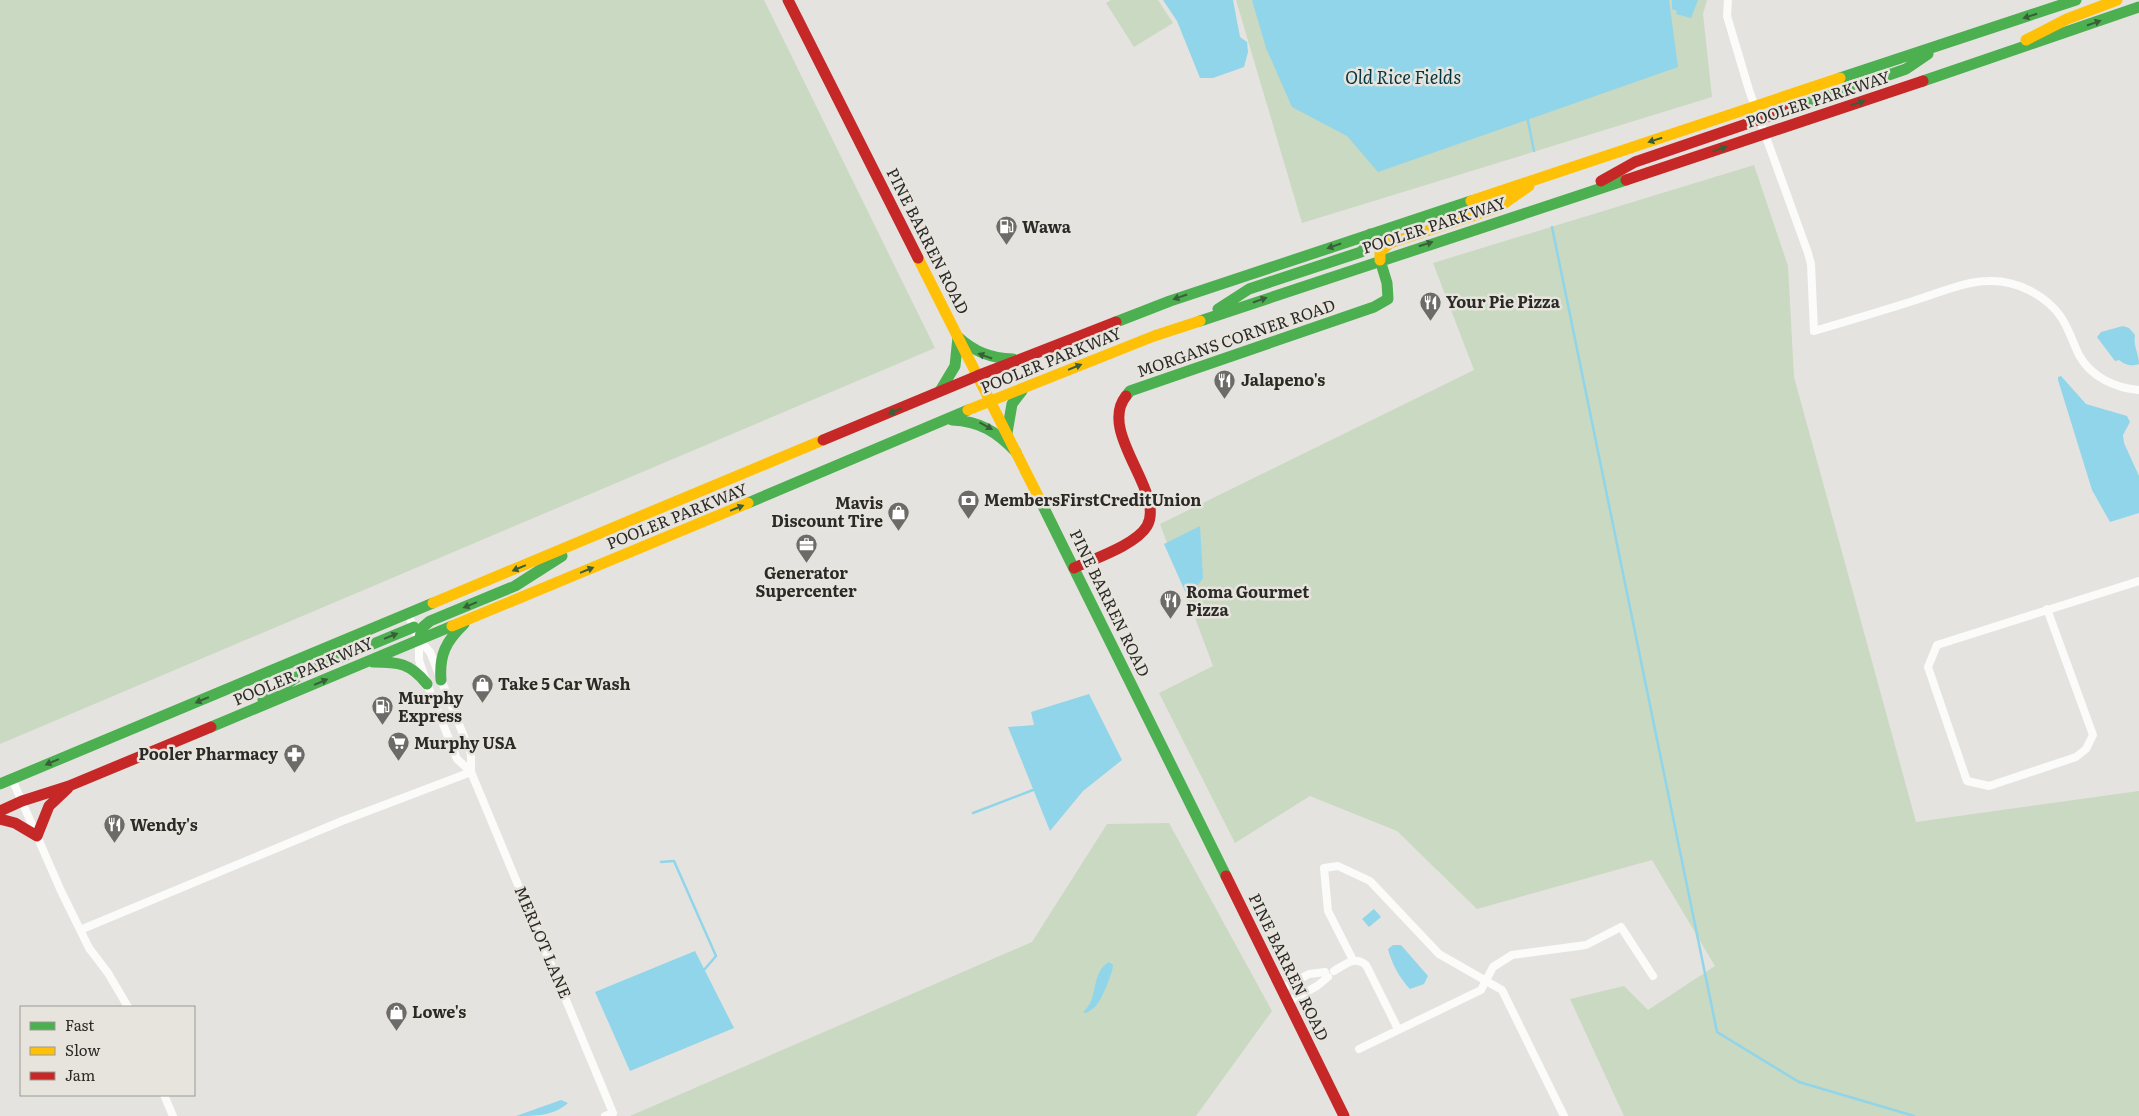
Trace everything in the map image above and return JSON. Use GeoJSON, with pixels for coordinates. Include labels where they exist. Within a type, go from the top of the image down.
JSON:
{"type":"FeatureCollection","features":[{"type":"Feature","properties":{"kind":"main road","name":"PINE BARREN ROAD"},"geometry":{"type":"LineString","coordinates":[[788,0],[1007,433],[1344,1116]]}},
{"type":"Feature","properties":{"kind":"main road","name":"POOLER PARKWAY"},"geometry":{"type":"LineString","coordinates":[[0,784],[977,376],[1170,301],[2076,0]]}},
{"type":"Feature","properties":{"kind":"main road"},"geometry":{"type":"LineString","coordinates":[[2004,53],[2046,28],[2117,0]]}},
{"type":"Feature","properties":{"kind":"main road","name":"POOLER PARKWAY"},"geometry":{"type":"LineString","coordinates":[[0,811],[22,801],[69,786],[991,401],[1154,336],[1578,194],[1764,134],[2139,7]]}},
{"type":"Feature","properties":{"kind":"main road"},"geometry":{"type":"LineString","coordinates":[[1578,194],[1635,162],[1906,68],[1943,44]]}},
{"type":"Feature","properties":{"kind":"main road"},"geometry":{"type":"LineString","coordinates":[[1380,260],[1380,252],[1390,243],[1499,207],[1541,178]]}},
{"type":"Feature","properties":{"kind":"main road"},"geometry":{"type":"LineString","coordinates":[[1204,319],[1249,289],[1361,252],[1370,234]]}},
{"type":"Feature","properties":{"kind":"main road","name":"MORGANS CORNER ROAD"},"geometry":{"type":"LineString","coordinates":[[1074,568],[1138,536],[1148,526],[1150,509],[1118,424],[1119,406],[1130,391],[1374,307],[1388,299],[1387,283],[1380,260]]}},
{"type":"Feature","properties":{"kind":"main road"},"geometry":{"type":"LineString","coordinates":[[958,337],[980,355],[992,359],[1019,359]]}},
{"type":"Feature","properties":{"kind":"main road"},"geometry":{"type":"LineString","coordinates":[[940,392],[956,369],[958,337]]}},
{"type":"Feature","properties":{"kind":"main road"},"geometry":{"type":"LineString","coordinates":[[1007,433],[1012,403],[1016,395],[1029,386]]}},
{"type":"Feature","properties":{"kind":"main road"},"geometry":{"type":"LineString","coordinates":[[947,420],[965,419],[978,422],[1001,436],[1016,452]]}},
{"type":"Feature","properties":{"kind":"main road"},"geometry":{"type":"LineString","coordinates":[[419,640],[423,627],[430,621],[515,586],[588,539]]}},
{"type":"Feature","properties":{"kind":"main road"},"geometry":{"type":"LineString","coordinates":[[441,680],[439,661],[445,646],[455,633],[471,618]]}},
{"type":"Feature","properties":{"kind":"main road"},"geometry":{"type":"LineString","coordinates":[[240,715],[302,673],[414,627]]}},
{"type":"Feature","properties":{"kind":"main road"},"geometry":{"type":"LineString","coordinates":[[368,662],[409,665],[416,670],[427,684]]}},
{"type":"Feature","properties":{"kind":"main road"},"geometry":{"type":"LineString","coordinates":[[0,819],[9,820],[21,825],[37,836],[49,806],[69,786]]}},
{"type":"Feature","properties":{"kind":"street"},"geometry":{"type":"LineString","coordinates":[[1728,0],[1727,16],[1755,107],[1811,264],[1814,331],[1956,287],[1982,281],[2005,282],[2030,291],[2050,305],[2065,325],[2081,358],[2093,372],[2118,387],[2139,390]]}},
{"type":"Feature","properties":{"kind":"street"},"geometry":{"type":"LineString","coordinates":[[2047,609],[2093,735],[2086,749],[2076,757],[1989,786],[1967,781],[1928,667],[1937,645],[2047,609],[2139,581]]}},
{"type":"Feature","properties":{"kind":"street","name":"MERLOT LANE"},"geometry":{"type":"LineString","coordinates":[[408,614],[419,640],[419,660],[427,684],[458,759],[471,772],[613,1112],[605,1116]]}},
{"type":"Feature","properties":{"kind":"street","name":"MERLOT LANE"},"geometry":{"type":"LineString","coordinates":[[419,640],[430,652],[472,754],[471,772]]}},
{"type":"Feature","properties":{"kind":"street"},"geometry":{"type":"LineString","coordinates":[[80,930],[342,821],[471,772]]}},
{"type":"Feature","properties":{"kind":"street"},"geometry":{"type":"LineString","coordinates":[[12,779],[89,948],[120,991],[128,1006]]}},
{"type":"Feature","properties":{"kind":"street"},"geometry":{"type":"LineString","coordinates":[[1353,960],[1327,907],[1324,868],[1334,866],[1373,883],[1439,954],[1486,980],[1504,993],[1564,1116]]}},
{"type":"Feature","properties":{"kind":"street"},"geometry":{"type":"LineString","coordinates":[[1359,1049],[1481,990],[1493,967],[1515,954],[1586,945],[1621,927],[1653,976]]}},
{"type":"Feature","properties":{"kind":"street"},"geometry":{"type":"LineString","coordinates":[[1288,1002],[1321,984],[1329,973],[1353,960],[1362,962],[1369,969],[1398,1029]]}},
{"type":"Feature","properties":{"kind":"street"},"geometry":{"type":"LineString","coordinates":[[1281,989],[1309,974],[1329,973]]}},
{"type":"Feature","properties":{"kind":"street"},"geometry":{"type":"LineString","coordinates":[[164,1096],[173,1116]]}},
{"type":"Feature","properties":{"kind":"green space"},"geometry":{"type":"Polygon","coordinates":[[[0,0],[764,0],[935,348],[0,744],[0,0]]]}},
{"type":"Feature","properties":{"kind":"green space"},"geometry":{"type":"Polygon","coordinates":[[[1111,0],[1158,0],[1173,23],[1134,47],[1106,3],[1111,0]]]}},
{"type":"Feature","properties":{"kind":"green space","name":"Old Rice Fields"},"geometry":{"type":"Polygon","coordinates":[[[1236,0],[1707,0],[1703,14],[1712,97],[1302,223],[1236,0]]]}},
{"type":"Feature","properties":{"kind":"green space"},"geometry":{"type":"Polygon","coordinates":[[[1754,165],[1788,266],[1794,377],[1916,822],[2139,791],[2139,1116],[1624,1116],[1570,999],[1624,986],[1648,1010],[1715,966],[1652,860],[1477,909],[1397,831],[1310,796],[1235,843],[1159,693],[1213,666],[1160,524],[1474,370],[1433,263],[1754,165]]]}},
{"type":"Feature","properties":{"kind":"green space"},"geometry":{"type":"Polygon","coordinates":[[[1169,823],[1272,1011],[1196,1116],[630,1116],[1032,942],[1107,824],[1169,823]]]}},
{"type":"Feature","properties":{"kind":"water"},"geometry":{"type":"Polygon","coordinates":[[[1163,0],[1233,0],[1240,37],[1247,42],[1248,52],[1244,67],[1213,78],[1200,78],[1177,21],[1163,0]]]}},
{"type":"Feature","properties":{"kind":"water","name":"Old Rice Fields"},"geometry":{"type":"Polygon","coordinates":[[[1252,0],[1669,0],[1678,67],[1378,172],[1347,136],[1292,107],[1266,48],[1252,0]]]}},
{"type":"Feature","properties":{"kind":"water"},"geometry":{"type":"Polygon","coordinates":[[[1672,0],[1698,0],[1691,18],[1676,14],[1677,11],[1672,9],[1672,0]]]}},
{"type":"Feature","properties":{"kind":"water"},"geometry":{"type":"Polygon","coordinates":[[[2123,326],[2129,328],[2135,335],[2139,364],[2131,365],[2119,360],[2115,361],[2097,337],[2101,332],[2123,326]]]}},
{"type":"Feature","properties":{"kind":"water"},"geometry":{"type":"Polygon","coordinates":[[[2061,376],[2086,404],[2127,416],[2130,422],[2123,435],[2124,443],[2139,476],[2139,513],[2110,522],[2092,490],[2058,380],[2058,377],[2061,376]]]}},
{"type":"Feature","properties":{"kind":"water"},"geometry":{"type":"Polygon","coordinates":[[[1200,526],[1203,578],[1188,598],[1164,544],[1200,526]]]}},
{"type":"Feature","properties":{"kind":"water"},"geometry":{"type":"Polygon","coordinates":[[[1089,694],[1122,760],[1083,791],[1050,831],[1008,727],[1034,725],[1031,712],[1089,694]]]}},
{"type":"Feature","properties":{"kind":"water"},"geometry":{"type":"Polygon","coordinates":[[[1374,909],[1381,917],[1369,927],[1362,919],[1374,909]]]}},
{"type":"Feature","properties":{"kind":"water"},"geometry":{"type":"Polygon","coordinates":[[[1393,945],[1401,945],[1428,976],[1424,984],[1410,989],[1406,985],[1396,970],[1389,954],[1388,949],[1393,945]]]}},
{"type":"Feature","properties":{"kind":"water"},"geometry":{"type":"Polygon","coordinates":[[[695,951],[734,1028],[630,1071],[595,992],[695,951]]]}},
{"type":"Feature","properties":{"kind":"water"},"geometry":{"type":"Polygon","coordinates":[[[1109,962],[1113,965],[1113,968],[1102,995],[1094,1007],[1086,1013],[1083,1012],[1091,1001],[1099,973],[1109,962]]]}},
{"type":"Feature","properties":{"kind":"water"},"geometry":{"type":"Polygon","coordinates":[[[561,1100],[568,1103],[557,1111],[537,1115],[516,1116],[561,1100]]]}},
{"type":"Feature","properties":{"kind":"waterway"},"geometry":{"type":"LineString","coordinates":[[1527,116],[1534,151]]}},
{"type":"Feature","properties":{"kind":"waterway"},"geometry":{"type":"LineString","coordinates":[[1552,227],[1717,1032],[1799,1082],[1914,1116]]}},
{"type":"Feature","properties":{"kind":"waterway"},"geometry":{"type":"LineString","coordinates":[[973,813],[1033,790]]}},
{"type":"Feature","properties":{"kind":"waterway"},"geometry":{"type":"LineString","coordinates":[[661,862],[674,861],[716,956],[704,970]]}},
{"type":"Feature","properties":{"kind":"traffic: fast"},"geometry":{"type":"LineString","coordinates":[[1840,78],[2076,0]]}},
{"type":"Feature","properties":{"kind":"traffic: fast"},"geometry":{"type":"LineString","coordinates":[[1923,81],[2139,7]]}},
{"type":"Feature","properties":{"kind":"traffic: fast"},"geometry":{"type":"LineString","coordinates":[[1802,105],[1906,69],[1928,54]]}},
{"type":"Feature","properties":{"kind":"traffic: fast"},"geometry":{"type":"LineString","coordinates":[[1200,321],[1626,180]]}},
{"type":"Feature","properties":{"kind":"traffic: fast"},"geometry":{"type":"LineString","coordinates":[[1116,322],[1170,301],[1471,201]]}},
{"type":"Feature","properties":{"kind":"traffic: fast"},"geometry":{"type":"LineString","coordinates":[[1218,309],[1249,289],[1361,252],[1366,247],[1370,234]]}},
{"type":"Feature","properties":{"kind":"traffic: fast"},"geometry":{"type":"LineString","coordinates":[[1126,396],[1130,391],[1374,307],[1388,299],[1387,283],[1380,260]]}},
{"type":"Feature","properties":{"kind":"traffic: fast"},"geometry":{"type":"LineString","coordinates":[[958,337],[983,353],[1013,359]]}},
{"type":"Feature","properties":{"kind":"traffic: fast"},"geometry":{"type":"LineString","coordinates":[[940,391],[955,366],[958,337]]}},
{"type":"Feature","properties":{"kind":"traffic: fast"},"geometry":{"type":"LineString","coordinates":[[1007,433],[1012,404],[1022,391]]}},
{"type":"Feature","properties":{"kind":"traffic: fast"},"geometry":{"type":"LineString","coordinates":[[748,503],[968,410]]}},
{"type":"Feature","properties":{"kind":"traffic: fast"},"geometry":{"type":"LineString","coordinates":[[952,420],[980,425],[995,433],[1016,452]]}},
{"type":"Feature","properties":{"kind":"traffic: fast"},"geometry":{"type":"LineString","coordinates":[[1041,502],[1226,876]]}},
{"type":"Feature","properties":{"kind":"traffic: fast"},"geometry":{"type":"LineString","coordinates":[[419,640],[423,627],[430,621],[515,586],[562,556]]}},
{"type":"Feature","properties":{"kind":"traffic: fast"},"geometry":{"type":"LineString","coordinates":[[0,784],[433,603]]}},
{"type":"Feature","properties":{"kind":"traffic: fast"},"geometry":{"type":"LineString","coordinates":[[441,680],[441,663],[445,649],[464,624]]}},
{"type":"Feature","properties":{"kind":"traffic: fast"},"geometry":{"type":"LineString","coordinates":[[211,727],[452,626]]}},
{"type":"Feature","properties":{"kind":"traffic: fast"},"geometry":{"type":"LineString","coordinates":[[263,700],[303,673],[414,627]]}},
{"type":"Feature","properties":{"kind":"traffic: fast"},"geometry":{"type":"LineString","coordinates":[[373,662],[390,662],[403,665],[415,672],[427,684]]}},
{"type":"Feature","properties":{"kind":"traffic: slow"},"geometry":{"type":"LineString","coordinates":[[2026,40],[2067,19],[2117,0]]}},
{"type":"Feature","properties":{"kind":"traffic: slow"},"geometry":{"type":"LineString","coordinates":[[1471,201],[1840,78]]}},
{"type":"Feature","properties":{"kind":"traffic: slow"},"geometry":{"type":"LineString","coordinates":[[1380,260],[1380,252],[1390,243],[1499,207],[1529,186]]}},
{"type":"Feature","properties":{"kind":"traffic: slow"},"geometry":{"type":"LineString","coordinates":[[918,258],[1041,502]]}},
{"type":"Feature","properties":{"kind":"traffic: slow"},"geometry":{"type":"LineString","coordinates":[[968,410],[1154,336],[1200,321]]}},
{"type":"Feature","properties":{"kind":"traffic: slow"},"geometry":{"type":"LineString","coordinates":[[433,603],[823,440]]}},
{"type":"Feature","properties":{"kind":"traffic: slow"},"geometry":{"type":"LineString","coordinates":[[452,626],[748,503]]}},
{"type":"Feature","properties":{"kind":"traffic: jam"},"geometry":{"type":"LineString","coordinates":[[788,0],[918,258]]}},
{"type":"Feature","properties":{"kind":"traffic: jam"},"geometry":{"type":"LineString","coordinates":[[1626,180],[1923,81]]}},
{"type":"Feature","properties":{"kind":"traffic: jam"},"geometry":{"type":"LineString","coordinates":[[1601,181],[1635,162],[1802,105]]}},
{"type":"Feature","properties":{"kind":"traffic: jam"},"geometry":{"type":"LineString","coordinates":[[823,440],[977,376],[1116,322]]}},
{"type":"Feature","properties":{"kind":"traffic: jam"},"geometry":{"type":"LineString","coordinates":[[1074,568],[1124,545],[1134,539],[1147,526],[1150,512],[1148,497],[1125,444],[1120,427],[1119,411],[1126,396]]}},
{"type":"Feature","properties":{"kind":"traffic: jam"},"geometry":{"type":"LineString","coordinates":[[0,811],[22,801],[69,786],[211,727]]}},
{"type":"Feature","properties":{"kind":"traffic: jam"},"geometry":{"type":"LineString","coordinates":[[0,819],[15,823],[37,836],[49,806],[68,788]]}},
{"type":"Feature","properties":{"kind":"traffic: jam"},"geometry":{"type":"LineString","coordinates":[[1226,876],[1344,1116]]}},
{"type":"Feature","properties":{"kind":"place","name":"Wawa"},"geometry":{"type":"Point","coordinates":[1006,246]}},
{"type":"Feature","properties":{"kind":"place","name":"Your Pie Pizza"},"geometry":{"type":"Point","coordinates":[1430,321]}},
{"type":"Feature","properties":{"kind":"place","name":"Jalapeno's"},"geometry":{"type":"Point","coordinates":[1225,399]}},
{"type":"Feature","properties":{"kind":"place","name":"MembersFirstCreditUnion"},"geometry":{"type":"Point","coordinates":[968,519]}},
{"type":"Feature","properties":{"kind":"place","name":"Mavis Discount Tire"},"geometry":{"type":"Point","coordinates":[899,531]}},
{"type":"Feature","properties":{"kind":"place","name":"Generator Supercenter"},"geometry":{"type":"Point","coordinates":[806,563]}},
{"type":"Feature","properties":{"kind":"place","name":"Roma Gourmet Pizza"},"geometry":{"type":"Point","coordinates":[1170,620]}},
{"type":"Feature","properties":{"kind":"place","name":"Take 5 Car Wash"},"geometry":{"type":"Point","coordinates":[482,703]}},
{"type":"Feature","properties":{"kind":"place","name":"Murphy Express"},"geometry":{"type":"Point","coordinates":[382,726]}},
{"type":"Feature","properties":{"kind":"place","name":"Murphy USA"},"geometry":{"type":"Point","coordinates":[398,762]}},
{"type":"Feature","properties":{"kind":"place","name":"Pooler Pharmacy"},"geometry":{"type":"Point","coordinates":[294,773]}},
{"type":"Feature","properties":{"kind":"place","name":"Wendy's"},"geometry":{"type":"Point","coordinates":[114,844]}},
{"type":"Feature","properties":{"kind":"place","name":"Lowe's"},"geometry":{"type":"Point","coordinates":[396,1031]}}]}
